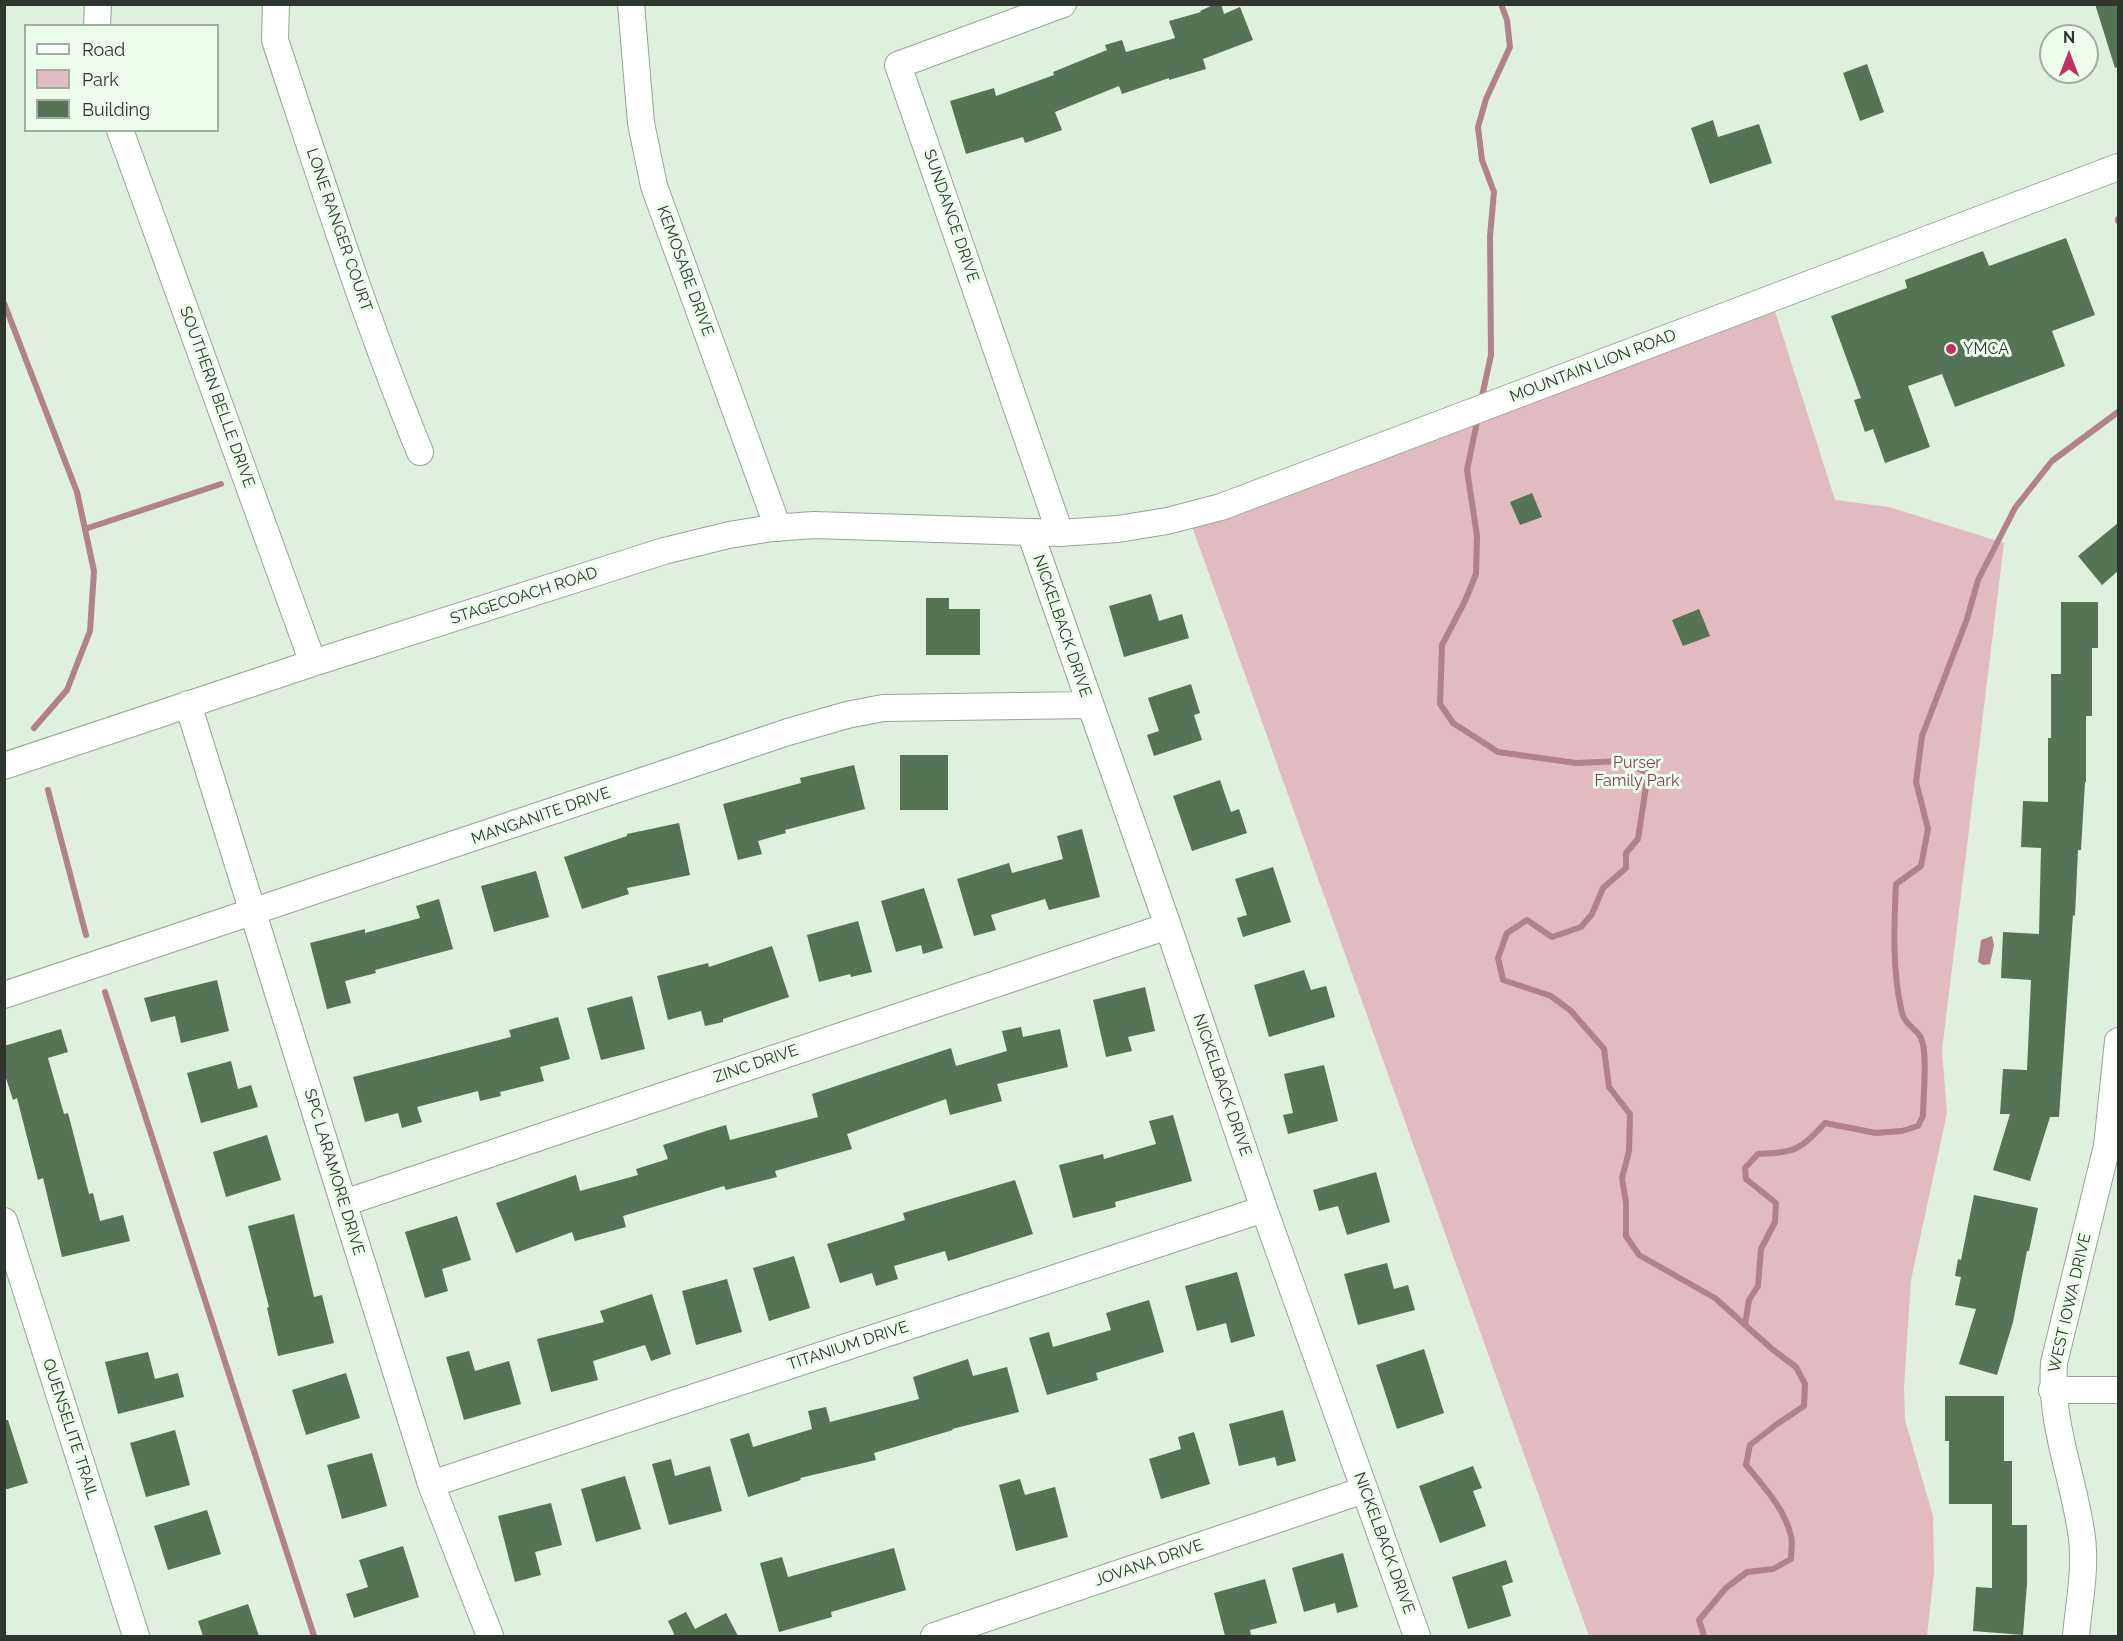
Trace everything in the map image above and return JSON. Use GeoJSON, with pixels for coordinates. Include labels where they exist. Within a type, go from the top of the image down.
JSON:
{"type":"FeatureCollection","features":[{"type":"Feature","properties":{"kind":"street"},"geometry":{"type":"LineString","coordinates":[[97,24],[98,4]]}},
{"type":"Feature","properties":{"kind":"street","name":"LONE RANGER COURT"},"geometry":{"type":"LineString","coordinates":[[276,4],[275,40],[345,255],[385,366],[420,452]]}},
{"type":"Feature","properties":{"kind":"street","name":"KEMOSABE DRIVE"},"geometry":{"type":"LineString","coordinates":[[631,4],[641,123],[654,186],[778,528]]}},
{"type":"Feature","properties":{"kind":"street","name":"SUNDANCE DRIVE"},"geometry":{"type":"LineString","coordinates":[[1060,533],[898,65],[1063,4]]}},
{"type":"Feature","properties":{"kind":"street","name":"SOUTHERN BELLE DRIVE"},"geometry":{"type":"LineString","coordinates":[[121,132],[313,663]]}},
{"type":"Feature","properties":{"kind":"street","name":"MOUNTAIN LION ROAD"},"geometry":{"type":"LineString","coordinates":[[1060,533],[1118,529],[1167,521],[1221,507],[2118,167]]}},
{"type":"Feature","properties":{"kind":"street","name":"STAGECOACH ROAD"},"geometry":{"type":"LineString","coordinates":[[4,766],[313,663],[664,551],[729,535],[814,525],[1060,533]]}},
{"type":"Feature","properties":{"kind":"street","name":"NICKELBACK DRIVE"},"geometry":{"type":"LineString","coordinates":[[1030,532],[1264,1209],[1417,1636]]}},
{"type":"Feature","properties":{"kind":"street","name":"SPC LARAMORE DRIVE"},"geometry":{"type":"LineString","coordinates":[[188,704],[431,1484],[483,1635]]}},
{"type":"Feature","properties":{"kind":"street","name":"MANGANITE DRIVE"},"geometry":{"type":"LineString","coordinates":[[4,995],[788,732],[847,715],[883,708],[1089,705]]}},
{"type":"Feature","properties":{"kind":"street","name":"ZINC DRIVE"},"geometry":{"type":"LineString","coordinates":[[344,1203],[1168,926]]}},
{"type":"Feature","properties":{"kind":"street","name":"WEST IOWA DRIVE"},"geometry":{"type":"LineString","coordinates":[[2076,1636],[2082,1532],[2056,1425],[2052,1390],[2054,1363],[2107,1146],[2117,1081],[2118,1041]]}},
{"type":"Feature","properties":{"kind":"street","name":"TITANIUM DRIVE"},"geometry":{"type":"LineString","coordinates":[[431,1484],[1264,1209]]}},
{"type":"Feature","properties":{"kind":"street","name":"QUENSELITE TRAIL"},"geometry":{"type":"LineString","coordinates":[[4,1221],[136,1636]]}},
{"type":"Feature","properties":{"kind":"street"},"geometry":{"type":"LineString","coordinates":[[2052,1390],[2118,1390]]}},
{"type":"Feature","properties":{"kind":"street","name":"JOVANA DRIVE"},"geometry":{"type":"LineString","coordinates":[[934,1636],[1364,1490]]}},
{"type":"Feature","properties":{"kind":"green space","name":"Purser Family Park"},"geometry":{"type":"Polygon","coordinates":[[[1771,299],[1835,500],[1889,507],[2004,543],[1942,1050],[1947,1113],[1911,1280],[1904,1387],[1905,1420],[1933,1516],[1934,1572],[1927,1636],[1589,1636],[1188,515],[1771,299]]]}},
{"type":"Feature","properties":{"kind":"shaded area"},"geometry":{"type":"Polygon","coordinates":[[[1992,936],[1994,945],[1990,964],[1983,965],[1978,962],[1981,940],[1992,936]]]}},
{"type":"Feature","properties":{"kind":"building"},"geometry":{"type":"Polygon","coordinates":[[[1215,4],[1221,4],[1224,14],[1240,7],[1253,40],[1203,59],[1206,69],[1169,80],[1169,78],[1122,94],[1119,86],[1055,112],[1062,130],[1025,143],[1023,137],[966,154],[950,101],[994,88],[996,96],[1054,75],[1053,72],[1107,50],[1105,45],[1122,40],[1126,52],[1175,38],[1169,21],[1201,12],[1215,4]]]}},
{"type":"Feature","properties":{"kind":"building"},"geometry":{"type":"Polygon","coordinates":[[[2095,4],[2118,4],[2118,67],[2115,68],[2095,4]]]}},
{"type":"Feature","properties":{"kind":"building"},"geometry":{"type":"Polygon","coordinates":[[[1867,64],[1884,112],[1860,121],[1843,73],[1867,64]]]}},
{"type":"Feature","properties":{"kind":"building"},"geometry":{"type":"Polygon","coordinates":[[[1713,120],[1718,137],[1759,124],[1772,163],[1710,184],[1691,128],[1713,120]]]}},
{"type":"Feature","properties":{"kind":"building","name":"YMCA"},"geometry":{"type":"Polygon","coordinates":[[[2066,238],[2095,315],[2052,331],[2065,366],[1955,407],[1942,374],[1908,386],[1930,447],[1885,463],[1873,429],[1865,432],[1854,400],[1861,398],[1831,316],[1907,288],[1905,280],[1983,251],[1989,266],[2066,238]]]}},
{"type":"Feature","properties":{"kind":"building"},"geometry":{"type":"Polygon","coordinates":[[[1532,493],[1542,517],[1520,525],[1510,502],[1532,493]]]}},
{"type":"Feature","properties":{"kind":"building"},"geometry":{"type":"Polygon","coordinates":[[[2118,523],[2118,571],[2102,585],[2078,556],[2118,523]]]}},
{"type":"Feature","properties":{"kind":"building"},"geometry":{"type":"Polygon","coordinates":[[[1151,594],[1159,621],[1182,614],[1189,638],[1124,657],[1109,606],[1151,594]]]}},
{"type":"Feature","properties":{"kind":"building"},"geometry":{"type":"Polygon","coordinates":[[[926,598],[949,598],[949,609],[980,609],[980,655],[926,655],[926,598]]]}},
{"type":"Feature","properties":{"kind":"building"},"geometry":{"type":"Polygon","coordinates":[[[2061,602],[2098,602],[2098,648],[2092,648],[2092,716],[2086,716],[2086,782],[2081,850],[2078,850],[2059,1117],[2050,1117],[2030,1181],[1993,1170],[2010,1114],[2000,1114],[2003,1069],[2027,1070],[2031,980],[2001,978],[2003,932],[2039,934],[2041,848],[2021,847],[2023,801],[2048,802],[2051,674],[2061,674],[2061,602]]]}},
{"type":"Feature","properties":{"kind":"building"},"geometry":{"type":"Polygon","coordinates":[[[1699,609],[1710,636],[1683,646],[1672,620],[1699,609]]]}},
{"type":"Feature","properties":{"kind":"building"},"geometry":{"type":"Polygon","coordinates":[[[1191,684],[1200,713],[1194,715],[1202,740],[1154,756],[1147,735],[1159,731],[1148,698],[1191,684]]]}},
{"type":"Feature","properties":{"kind":"building"},"geometry":{"type":"Polygon","coordinates":[[[900,755],[948,755],[948,810],[900,810],[900,755]]]}},
{"type":"Feature","properties":{"kind":"building"},"geometry":{"type":"Polygon","coordinates":[[[854,765],[865,809],[785,830],[786,833],[758,841],[762,854],[738,860],[723,804],[801,783],[800,778],[854,765]]]}},
{"type":"Feature","properties":{"kind":"building"},"geometry":{"type":"Polygon","coordinates":[[[1220,780],[1231,812],[1239,809],[1247,833],[1192,851],[1173,796],[1220,780]]]}},
{"type":"Feature","properties":{"kind":"building"},"geometry":{"type":"Polygon","coordinates":[[[679,823],[690,875],[627,888],[629,894],[582,909],[564,857],[627,836],[627,834],[679,823]]]}},
{"type":"Feature","properties":{"kind":"building"},"geometry":{"type":"Polygon","coordinates":[[[1082,829],[1100,897],[1049,910],[1045,899],[991,915],[996,930],[974,936],[957,879],[1009,863],[1012,873],[1063,859],[1057,836],[1082,829]]]}},
{"type":"Feature","properties":{"kind":"building"},"geometry":{"type":"Polygon","coordinates":[[[1273,867],[1291,922],[1243,937],[1237,918],[1247,915],[1235,879],[1273,867]]]}},
{"type":"Feature","properties":{"kind":"building"},"geometry":{"type":"Polygon","coordinates":[[[536,871],[549,917],[494,932],[481,886],[536,871]]]}},
{"type":"Feature","properties":{"kind":"building"},"geometry":{"type":"Polygon","coordinates":[[[924,888],[943,948],[923,954],[921,945],[896,952],[881,901],[924,888]]]}},
{"type":"Feature","properties":{"kind":"building"},"geometry":{"type":"Polygon","coordinates":[[[439,899],[453,949],[375,970],[376,973],[345,981],[351,1003],[327,1009],[310,943],[365,929],[365,933],[420,918],[416,906],[439,899]]]}},
{"type":"Feature","properties":{"kind":"building"},"geometry":{"type":"Polygon","coordinates":[[[858,921],[872,972],[851,977],[850,974],[819,982],[807,935],[858,921]]]}},
{"type":"Feature","properties":{"kind":"building"},"geometry":{"type":"Polygon","coordinates":[[[772,946],[789,997],[723,1019],[723,1022],[705,1026],[701,1011],[668,1020],[657,976],[708,963],[709,967],[772,946]]]}},
{"type":"Feature","properties":{"kind":"building"},"geometry":{"type":"Polygon","coordinates":[[[1304,970],[1311,990],[1326,986],[1335,1017],[1269,1037],[1254,985],[1304,970]]]}},
{"type":"Feature","properties":{"kind":"building"},"geometry":{"type":"Polygon","coordinates":[[[217,980],[229,1031],[181,1043],[175,1016],[151,1022],[144,998],[217,980]]]}},
{"type":"Feature","properties":{"kind":"building"},"geometry":{"type":"Polygon","coordinates":[[[1145,987],[1155,1031],[1128,1037],[1132,1051],[1106,1057],[1093,1000],[1145,987]]]}},
{"type":"Feature","properties":{"kind":"building"},"geometry":{"type":"Polygon","coordinates":[[[632,996],[645,1049],[601,1060],[587,1008],[632,996]]]}},
{"type":"Feature","properties":{"kind":"building"},"geometry":{"type":"Polygon","coordinates":[[[558,1017],[570,1059],[540,1067],[544,1081],[500,1092],[501,1096],[480,1101],[478,1091],[417,1107],[422,1122],[402,1128],[398,1113],[365,1122],[353,1077],[511,1037],[509,1030],[558,1017]]]}},
{"type":"Feature","properties":{"kind":"building"},"geometry":{"type":"Polygon","coordinates":[[[1021,1027],[1023,1037],[1060,1029],[1068,1067],[997,1084],[1002,1101],[950,1115],[946,1099],[847,1134],[852,1149],[775,1171],[777,1177],[726,1190],[724,1186],[623,1216],[626,1227],[575,1241],[572,1232],[516,1253],[496,1203],[576,1175],[580,1191],[638,1175],[636,1169],[668,1159],[663,1145],[726,1125],[730,1140],[818,1117],[812,1094],[951,1048],[956,1066],[1007,1051],[1002,1031],[1021,1027]]]}},
{"type":"Feature","properties":{"kind":"building"},"geometry":{"type":"Polygon","coordinates":[[[61,1029],[68,1052],[48,1058],[64,1114],[68,1113],[89,1194],[93,1193],[100,1221],[123,1215],[130,1241],[62,1257],[43,1178],[38,1180],[17,1098],[13,1100],[4,1072],[4,1046],[61,1029]]]}},
{"type":"Feature","properties":{"kind":"building"},"geometry":{"type":"Polygon","coordinates":[[[231,1061],[238,1089],[251,1085],[258,1107],[201,1123],[187,1073],[231,1061]]]}},
{"type":"Feature","properties":{"kind":"building"},"geometry":{"type":"Polygon","coordinates":[[[1324,1065],[1338,1121],[1288,1134],[1283,1115],[1293,1113],[1284,1074],[1324,1065]]]}},
{"type":"Feature","properties":{"kind":"building"},"geometry":{"type":"Polygon","coordinates":[[[1173,1115],[1192,1181],[1115,1202],[1116,1207],[1073,1218],[1059,1165],[1103,1154],[1104,1159],[1156,1144],[1149,1121],[1173,1115]]]}},
{"type":"Feature","properties":{"kind":"building"},"geometry":{"type":"Polygon","coordinates":[[[267,1135],[281,1180],[226,1197],[213,1152],[267,1135]]]}},
{"type":"Feature","properties":{"kind":"building"},"geometry":{"type":"Polygon","coordinates":[[[1376,1172],[1390,1222],[1347,1235],[1338,1206],[1319,1211],[1313,1190],[1376,1172]]]}},
{"type":"Feature","properties":{"kind":"building"},"geometry":{"type":"Polygon","coordinates":[[[1015,1180],[1033,1234],[948,1261],[945,1251],[894,1266],[898,1279],[876,1286],[872,1273],[840,1283],[827,1244],[905,1220],[903,1213],[1015,1180]]]}},
{"type":"Feature","properties":{"kind":"building"},"geometry":{"type":"Polygon","coordinates":[[[1974,1195],[2038,1208],[2013,1322],[1997,1375],[1959,1364],[1976,1309],[1955,1305],[1961,1277],[1955,1276],[1958,1259],[1961,1260],[1974,1195]]]}},
{"type":"Feature","properties":{"kind":"building"},"geometry":{"type":"Polygon","coordinates":[[[294,1214],[314,1297],[322,1295],[334,1343],[278,1356],[267,1308],[269,1307],[248,1226],[294,1214]]]}},
{"type":"Feature","properties":{"kind":"building"},"geometry":{"type":"Polygon","coordinates":[[[457,1216],[471,1260],[442,1269],[448,1291],[425,1298],[405,1232],[457,1216]]]}},
{"type":"Feature","properties":{"kind":"building"},"geometry":{"type":"Polygon","coordinates":[[[794,1256],[810,1308],[769,1321],[753,1268],[794,1256]]]}},
{"type":"Feature","properties":{"kind":"building"},"geometry":{"type":"Polygon","coordinates":[[[1387,1263],[1394,1289],[1408,1285],[1415,1310],[1358,1325],[1344,1274],[1387,1263]]]}},
{"type":"Feature","properties":{"kind":"building"},"geometry":{"type":"Polygon","coordinates":[[[1237,1272],[1255,1336],[1231,1343],[1226,1323],[1197,1331],[1185,1286],[1237,1272]]]}},
{"type":"Feature","properties":{"kind":"building"},"geometry":{"type":"Polygon","coordinates":[[[727,1279],[742,1332],[696,1345],[682,1291],[727,1279]]]}},
{"type":"Feature","properties":{"kind":"building"},"geometry":{"type":"Polygon","coordinates":[[[652,1294],[671,1354],[651,1361],[645,1345],[593,1361],[598,1380],[551,1392],[537,1339],[604,1322],[600,1311],[652,1294]]]}},
{"type":"Feature","properties":{"kind":"building"},"geometry":{"type":"Polygon","coordinates":[[[1149,1300],[1164,1352],[1096,1373],[1098,1380],[1047,1395],[1029,1338],[1049,1332],[1053,1347],[1111,1330],[1106,1313],[1149,1300]]]}},
{"type":"Feature","properties":{"kind":"building"},"geometry":{"type":"Polygon","coordinates":[[[1424,1349],[1444,1413],[1397,1429],[1376,1365],[1424,1349]]]}},
{"type":"Feature","properties":{"kind":"building"},"geometry":{"type":"Polygon","coordinates":[[[469,1351],[475,1371],[509,1361],[521,1404],[464,1420],[446,1357],[469,1351]]]}},
{"type":"Feature","properties":{"kind":"building"},"geometry":{"type":"Polygon","coordinates":[[[148,1352],[155,1379],[178,1373],[184,1397],[118,1414],[105,1362],[148,1352]]]}},
{"type":"Feature","properties":{"kind":"building"},"geometry":{"type":"Polygon","coordinates":[[[968,1359],[973,1376],[1007,1367],[1019,1412],[952,1429],[874,1453],[876,1460],[800,1478],[801,1480],[748,1497],[730,1439],[749,1433],[753,1447],[812,1429],[808,1411],[826,1407],[830,1422],[919,1399],[913,1377],[968,1359]]]}},
{"type":"Feature","properties":{"kind":"building"},"geometry":{"type":"Polygon","coordinates":[[[346,1373],[360,1418],[306,1435],[292,1390],[346,1373]]]}},
{"type":"Feature","properties":{"kind":"building"},"geometry":{"type":"Polygon","coordinates":[[[1945,1396],[2004,1396],[2004,1461],[2012,1461],[2012,1525],[2027,1525],[2027,1584],[2023,1635],[1973,1631],[1976,1587],[1992,1588],[1992,1504],[1949,1504],[1949,1441],[1945,1441],[1945,1396]]]}},
{"type":"Feature","properties":{"kind":"building"},"geometry":{"type":"Polygon","coordinates":[[[1283,1410],[1296,1461],[1277,1466],[1275,1457],[1239,1466],[1229,1424],[1283,1410]]]}},
{"type":"Feature","properties":{"kind":"building"},"geometry":{"type":"Polygon","coordinates":[[[4,1420],[8,1420],[28,1483],[4,1490],[4,1420]]]}},
{"type":"Feature","properties":{"kind":"building"},"geometry":{"type":"Polygon","coordinates":[[[175,1430],[190,1485],[146,1497],[130,1443],[175,1430]]]}},
{"type":"Feature","properties":{"kind":"building"},"geometry":{"type":"Polygon","coordinates":[[[1194,1432],[1210,1484],[1161,1499],[1149,1459],[1181,1449],[1178,1437],[1194,1432]]]}},
{"type":"Feature","properties":{"kind":"building"},"geometry":{"type":"Polygon","coordinates":[[[372,1453],[387,1506],[342,1519],[327,1465],[372,1453]]]}},
{"type":"Feature","properties":{"kind":"building"},"geometry":{"type":"Polygon","coordinates":[[[671,1459],[675,1476],[710,1466],[722,1511],[669,1525],[652,1464],[671,1459]]]}},
{"type":"Feature","properties":{"kind":"building"},"geometry":{"type":"Polygon","coordinates":[[[1473,1466],[1482,1488],[1473,1491],[1486,1526],[1440,1543],[1419,1486],[1473,1466]]]}},
{"type":"Feature","properties":{"kind":"building"},"geometry":{"type":"Polygon","coordinates":[[[625,1476],[641,1529],[596,1542],[581,1489],[625,1476]]]}},
{"type":"Feature","properties":{"kind":"building"},"geometry":{"type":"Polygon","coordinates":[[[1020,1479],[1025,1495],[1055,1487],[1068,1537],[1016,1551],[999,1485],[1020,1479]]]}},
{"type":"Feature","properties":{"kind":"building"},"geometry":{"type":"Polygon","coordinates":[[[551,1503],[562,1545],[535,1552],[541,1575],[515,1582],[498,1516],[551,1503]]]}},
{"type":"Feature","properties":{"kind":"building"},"geometry":{"type":"Polygon","coordinates":[[[207,1510],[221,1554],[168,1570],[154,1526],[207,1510]]]}},
{"type":"Feature","properties":{"kind":"building"},"geometry":{"type":"Polygon","coordinates":[[[403,1546],[419,1597],[354,1618],[346,1594],[368,1587],[359,1560],[403,1546]]]}},
{"type":"Feature","properties":{"kind":"building"},"geometry":{"type":"Polygon","coordinates":[[[894,1548],[906,1590],[831,1612],[832,1617],[779,1632],[760,1563],[782,1557],[788,1577],[894,1548]]]}},
{"type":"Feature","properties":{"kind":"building"},"geometry":{"type":"Polygon","coordinates":[[[1343,1553],[1358,1607],[1337,1613],[1335,1603],[1304,1612],[1292,1568],[1343,1553]]]}},
{"type":"Feature","properties":{"kind":"building"},"geometry":{"type":"Polygon","coordinates":[[[1506,1560],[1513,1582],[1502,1586],[1511,1616],[1468,1629],[1452,1577],[1506,1560]]]}},
{"type":"Feature","properties":{"kind":"building"},"geometry":{"type":"Polygon","coordinates":[[[1265,1579],[1277,1623],[1250,1630],[1251,1636],[1225,1636],[1214,1593],[1265,1579]]]}},
{"type":"Feature","properties":{"kind":"building"},"geometry":{"type":"Polygon","coordinates":[[[248,1604],[259,1636],[203,1636],[198,1621],[248,1604]]]}},
{"type":"Feature","properties":{"kind":"building"},"geometry":{"type":"Polygon","coordinates":[[[686,1612],[695,1629],[726,1613],[738,1636],[675,1636],[668,1621],[686,1612]]]}},
{"type":"Feature","properties":{"kind":"waterway"},"geometry":{"type":"LineString","coordinates":[[1481,401],[1491,355],[1490,236],[1494,192],[1482,160],[1478,127],[1486,99],[1510,47],[1507,20],[1501,4]]}},
{"type":"Feature","properties":{"kind":"waterway"},"geometry":{"type":"LineString","coordinates":[[4,303],[77,492],[94,571],[90,631],[67,690],[34,728]]}},
{"type":"Feature","properties":{"kind":"waterway"},"geometry":{"type":"LineString","coordinates":[[1745,1325],[1749,1300],[1758,1286],[1761,1249],[1775,1222],[1776,1203],[1746,1179],[1745,1168],[1758,1154],[1789,1151],[1802,1145],[1825,1123],[1876,1133],[1902,1131],[1918,1126],[1923,1116],[1925,1065],[1923,1045],[1921,1038],[1902,1013],[1895,965],[1894,933],[1896,884],[1921,866],[1928,829],[1916,782],[1922,736],[1967,619],[1978,580],[2015,508],[2052,461],[2118,412]]}},
{"type":"Feature","properties":{"kind":"waterway"},"geometry":{"type":"LineString","coordinates":[[1478,417],[1467,470],[1477,536],[1476,574],[1442,645],[1440,704],[1453,723],[1498,752],[1576,763],[1623,761],[1648,773],[1638,839],[1626,853],[1626,868],[1603,888],[1592,914],[1581,927],[1552,937],[1527,920],[1507,933],[1498,958],[1503,980],[1551,996],[1571,1011],[1604,1049],[1609,1087],[1630,1114],[1629,1151],[1622,1178],[1626,1203],[1626,1236],[1639,1255],[1715,1298],[1772,1349],[1796,1367],[1805,1384],[1804,1406],[1750,1445],[1746,1465],[1773,1498],[1784,1516],[1792,1539],[1791,1559],[1773,1569],[1747,1572],[1726,1588],[1699,1620],[1704,1636]]}},
{"type":"Feature","properties":{"kind":"waterway"},"geometry":{"type":"LineString","coordinates":[[85,529],[221,484]]}},
{"type":"Feature","properties":{"kind":"waterway"},"geometry":{"type":"LineString","coordinates":[[48,790],[86,935]]}},
{"type":"Feature","properties":{"kind":"waterway"},"geometry":{"type":"LineString","coordinates":[[105,992],[314,1636]]}},
{"type":"Feature","properties":{"kind":"place","name":"YMCA"},"geometry":{"type":"Point","coordinates":[1951,349]}}]}
